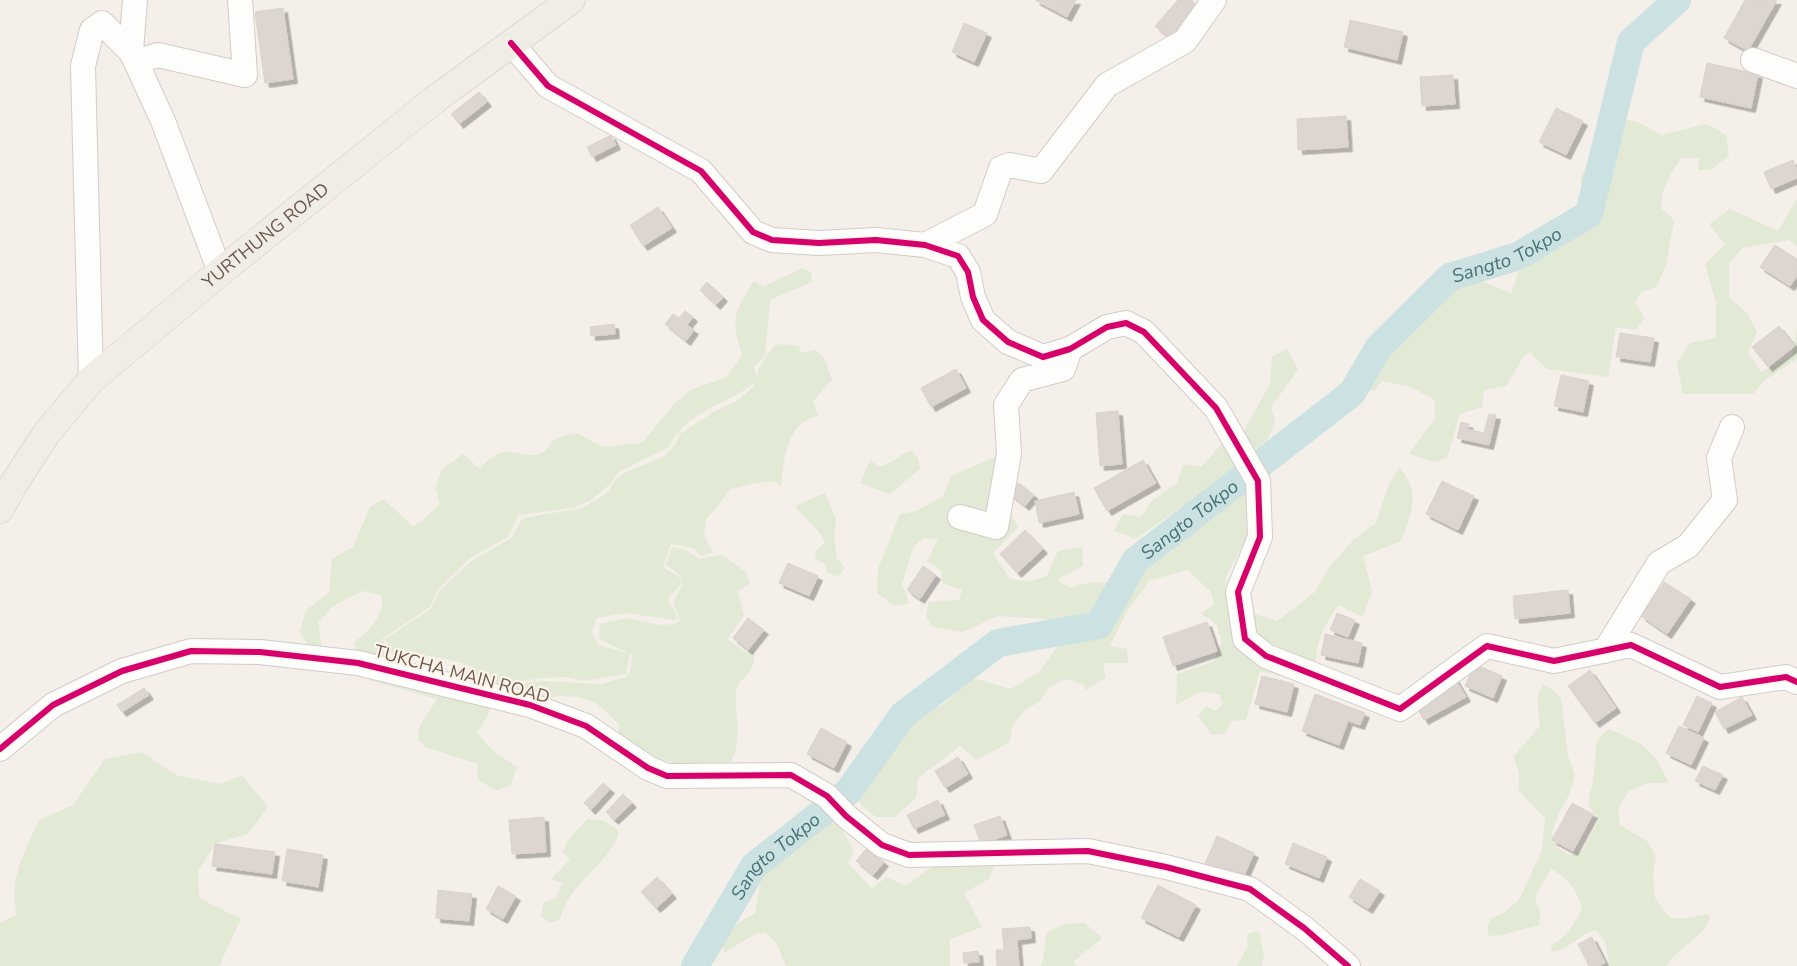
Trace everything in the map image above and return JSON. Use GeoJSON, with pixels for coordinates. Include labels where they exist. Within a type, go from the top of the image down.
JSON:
{"type":"FeatureCollection","features":[{"type":"Feature","properties":{"kind":"main road","name":"YURTHUNG ROAD"},"geometry":{"type":"LineString","coordinates":[[0,509],[46,434],[91,380],[220,272],[434,100],[571,0]]}},
{"type":"Feature","properties":{"kind":"street"},"geometry":{"type":"LineString","coordinates":[[134,57],[135,0]]}},
{"type":"Feature","properties":{"kind":"street"},"geometry":{"type":"LineString","coordinates":[[134,57],[158,55],[244,75],[240,0]]}},
{"type":"Feature","properties":{"kind":"street"},"geometry":{"type":"LineString","coordinates":[[924,245],[985,214],[1000,168],[1010,166],[1041,171],[1107,85],[1185,40],[1214,0]]}},
{"type":"Feature","properties":{"kind":"street"},"geometry":{"type":"LineString","coordinates":[[91,380],[83,66],[92,30],[102,23],[134,57],[163,121],[220,272]]}},
{"type":"Feature","properties":{"kind":"street"},"geometry":{"type":"LineString","coordinates":[[511,43],[548,86],[701,171],[753,232],[772,240],[819,243],[876,240],[924,245],[958,256],[968,272],[973,297],[984,320],[1008,342],[1043,357],[1070,349],[1107,327],[1126,323],[1144,332],[1216,408],[1258,481],[1260,537],[1238,592],[1245,639],[1266,656],[1400,709],[1487,646],[1554,661],[1632,645],[1720,687],[1786,677],[1797,682]]}},
{"type":"Feature","properties":{"kind":"street"},"geometry":{"type":"LineString","coordinates":[[1753,60],[1797,76]]}},
{"type":"Feature","properties":{"kind":"street"},"geometry":{"type":"LineString","coordinates":[[960,517],[996,527],[1009,454],[1006,405],[1022,380],[1063,369],[1070,349]]}},
{"type":"Feature","properties":{"kind":"street"},"geometry":{"type":"LineString","coordinates":[[1605,650],[1659,563],[1688,546],[1725,500],[1719,458],[1732,428]]}},
{"type":"Feature","properties":{"kind":"street","name":"TUKCHA MAIN ROAD"},"geometry":{"type":"LineString","coordinates":[[0,749],[54,705],[122,671],[191,651],[260,652],[358,663],[530,705],[586,726],[648,768],[667,776],[791,775],[827,796],[846,816],[882,845],[910,855],[1088,851],[1166,867],[1250,890],[1304,928],[1348,966]]}},
{"type":"Feature","properties":{"kind":"green space"},"geometry":{"type":"Polygon","coordinates":[[[1605,118],[1636,121],[1661,135],[1707,124],[1726,135],[1729,155],[1711,170],[1698,170],[1699,158],[1682,158],[1667,181],[1661,208],[1674,220],[1666,266],[1656,287],[1641,292],[1635,302],[1645,318],[1635,330],[1616,327],[1608,377],[1547,369],[1530,352],[1523,357],[1506,386],[1484,390],[1482,407],[1460,414],[1447,458],[1435,462],[1409,454],[1435,418],[1435,400],[1411,387],[1382,381],[1374,391],[1367,390],[1381,354],[1400,332],[1447,288],[1482,281],[1511,294],[1518,272],[1536,255],[1582,232],[1600,216],[1582,202],[1581,175],[1593,162],[1605,118]]]}},
{"type":"Feature","properties":{"kind":"green space"},"geometry":{"type":"Polygon","coordinates":[[[1797,199],[1797,246],[1789,240],[1742,248],[1729,264],[1729,297],[1747,313],[1757,332],[1748,353],[1761,372],[1792,356],[1797,327],[1797,359],[1765,380],[1753,394],[1683,394],[1677,363],[1690,343],[1716,338],[1716,303],[1705,264],[1725,245],[1709,224],[1730,209],[1778,231],[1797,199]]]}},
{"type":"Feature","properties":{"kind":"green space"},"geometry":{"type":"Polygon","coordinates":[[[802,268],[811,272],[812,282],[770,300],[765,356],[754,367],[756,377],[760,366],[774,346],[781,344],[799,346],[801,353],[816,350],[824,358],[832,380],[813,401],[818,416],[808,419],[793,434],[785,454],[781,487],[775,481],[731,489],[706,520],[704,536],[713,552],[701,556],[694,548],[671,544],[663,567],[679,577],[682,583],[668,599],[678,618],[673,620],[626,613],[597,618],[592,632],[598,645],[628,653],[599,639],[600,624],[627,618],[659,625],[676,624],[680,620],[673,602],[683,584],[680,575],[666,565],[671,550],[674,547],[686,550],[699,559],[722,555],[746,572],[750,583],[738,592],[744,616],[727,639],[747,653],[752,650],[754,651],[754,659],[750,670],[737,687],[738,731],[736,750],[727,767],[685,767],[639,751],[621,738],[618,732],[619,724],[595,702],[578,697],[557,696],[535,700],[505,689],[513,684],[543,681],[602,684],[626,677],[631,668],[632,655],[630,653],[626,674],[584,681],[566,677],[541,678],[501,685],[478,677],[473,667],[453,661],[413,655],[392,655],[385,639],[431,609],[439,592],[455,576],[471,561],[511,538],[523,518],[582,508],[607,493],[616,479],[626,472],[665,456],[675,445],[680,434],[715,411],[737,401],[753,387],[755,382],[685,425],[669,447],[618,472],[610,484],[591,500],[573,508],[518,515],[508,537],[470,558],[437,591],[430,607],[381,640],[384,642],[386,654],[373,659],[356,651],[354,643],[375,622],[382,603],[382,595],[363,591],[333,606],[318,623],[322,647],[310,648],[300,632],[306,610],[329,593],[332,559],[353,547],[370,507],[384,499],[413,527],[440,505],[436,489],[441,470],[463,454],[480,469],[498,454],[514,452],[536,455],[544,452],[554,440],[577,433],[603,447],[642,443],[674,404],[692,389],[725,378],[742,355],[736,333],[736,317],[742,301],[754,281],[763,287],[802,268]]]}},
{"type":"Feature","properties":{"kind":"green space"},"geometry":{"type":"Polygon","coordinates":[[[1287,348],[1298,370],[1271,407],[1275,422],[1267,440],[1204,491],[1136,539],[1114,531],[1123,514],[1141,517],[1151,502],[1177,483],[1184,464],[1201,467],[1221,445],[1242,440],[1246,427],[1270,384],[1272,357],[1287,348]]]}},
{"type":"Feature","properties":{"kind":"green space"},"geometry":{"type":"Polygon","coordinates":[[[912,451],[918,458],[920,469],[890,494],[860,483],[870,460],[879,467],[912,451]]]}},
{"type":"Feature","properties":{"kind":"green space"},"geometry":{"type":"Polygon","coordinates":[[[1002,454],[1009,511],[1018,527],[993,553],[1010,579],[1028,582],[1047,576],[1058,551],[1082,547],[1083,566],[1057,580],[1070,588],[1091,582],[1129,585],[1144,568],[1170,553],[1185,536],[1206,519],[1249,490],[1246,504],[1247,538],[1225,578],[1232,607],[1277,621],[1315,592],[1329,568],[1354,539],[1376,523],[1387,489],[1399,467],[1410,485],[1412,494],[1411,512],[1401,541],[1363,556],[1372,591],[1363,617],[1338,605],[1325,626],[1319,641],[1316,666],[1285,677],[1260,671],[1246,720],[1232,721],[1226,733],[1212,735],[1198,716],[1206,706],[1215,711],[1223,704],[1220,695],[1202,691],[1176,705],[1177,674],[1213,662],[1222,641],[1216,624],[1201,613],[1215,605],[1211,592],[1188,570],[1150,580],[1126,613],[1110,646],[1127,649],[1128,663],[1103,663],[1106,677],[1087,690],[1082,684],[1066,679],[1050,687],[1039,702],[1025,710],[1012,726],[1010,742],[976,760],[960,746],[918,778],[916,798],[894,817],[876,817],[860,804],[858,788],[887,747],[918,713],[941,706],[973,678],[1011,689],[1039,672],[1060,643],[1053,626],[1046,619],[997,616],[963,632],[933,627],[926,616],[929,602],[959,600],[962,590],[942,583],[941,570],[927,561],[938,539],[923,538],[913,548],[902,584],[909,603],[895,606],[877,593],[878,569],[900,514],[917,511],[944,495],[951,476],[1002,454]]]}},
{"type":"Feature","properties":{"kind":"green space"},"geometry":{"type":"Polygon","coordinates":[[[825,493],[836,520],[834,535],[837,559],[845,568],[838,577],[827,572],[826,564],[815,559],[816,551],[825,542],[819,532],[795,506],[825,493]]]}},
{"type":"Feature","properties":{"kind":"green space"},"geometry":{"type":"Polygon","coordinates":[[[365,672],[486,699],[490,711],[477,733],[493,751],[517,767],[510,786],[496,790],[479,781],[477,774],[478,764],[426,747],[418,740],[421,723],[437,699],[369,680],[365,672]]]}},
{"type":"Feature","properties":{"kind":"green space"},"geometry":{"type":"Polygon","coordinates":[[[1542,684],[1553,690],[1561,698],[1568,756],[1575,775],[1569,795],[1559,813],[1552,832],[1557,848],[1569,855],[1582,851],[1598,821],[1588,804],[1593,781],[1597,741],[1608,729],[1637,742],[1645,748],[1652,754],[1663,771],[1668,783],[1647,783],[1629,791],[1618,809],[1620,825],[1648,842],[1656,856],[1653,875],[1655,898],[1670,918],[1686,918],[1708,914],[1710,918],[1701,932],[1677,953],[1666,966],[1610,966],[1605,942],[1596,930],[1584,934],[1559,951],[1553,952],[1550,946],[1561,939],[1569,930],[1582,909],[1572,885],[1551,869],[1535,897],[1540,913],[1539,925],[1502,935],[1489,936],[1487,927],[1491,918],[1504,913],[1519,900],[1542,850],[1545,818],[1519,791],[1519,773],[1514,756],[1540,726],[1537,699],[1542,684]]]}},
{"type":"Feature","properties":{"kind":"green space"},"geometry":{"type":"Polygon","coordinates":[[[142,752],[176,775],[220,784],[242,775],[268,807],[248,834],[216,843],[198,871],[199,898],[241,919],[219,966],[0,966],[0,922],[17,915],[15,902],[16,878],[19,866],[39,820],[73,805],[105,759],[142,752]]]}},
{"type":"Feature","properties":{"kind":"green space"},"geometry":{"type":"Polygon","coordinates":[[[821,818],[840,826],[854,851],[848,863],[872,889],[886,877],[906,886],[937,863],[994,865],[989,879],[964,893],[982,927],[950,939],[950,966],[786,966],[777,944],[765,932],[755,934],[724,953],[722,942],[725,931],[755,913],[762,874],[773,864],[792,854],[811,837],[821,818]]]}},
{"type":"Feature","properties":{"kind":"green space"},"geometry":{"type":"Polygon","coordinates":[[[587,819],[604,821],[619,831],[608,853],[572,894],[560,919],[550,923],[541,916],[544,902],[555,899],[563,883],[551,879],[570,859],[563,852],[568,840],[587,819]]]}},
{"type":"Feature","properties":{"kind":"green space"},"geometry":{"type":"Polygon","coordinates":[[[1085,923],[1102,938],[1074,961],[1076,966],[1040,966],[1043,961],[1047,932],[1065,924],[1085,923]]]}},
{"type":"Feature","properties":{"kind":"green space"},"geometry":{"type":"Polygon","coordinates":[[[1252,932],[1259,932],[1264,954],[1262,966],[1237,966],[1248,946],[1247,935],[1252,932]]]}},
{"type":"Feature","properties":{"kind":"building"},"geometry":{"type":"Polygon","coordinates":[[[1035,0],[1076,0],[1067,17],[1035,0]]]}},
{"type":"Feature","properties":{"kind":"building"},"geometry":{"type":"Polygon","coordinates":[[[1178,0],[1191,0],[1201,9],[1173,41],[1155,26],[1178,0]]]}},
{"type":"Feature","properties":{"kind":"building"},"geometry":{"type":"Polygon","coordinates":[[[1745,0],[1777,0],[1748,51],[1724,38],[1745,0]]]}},
{"type":"Feature","properties":{"kind":"building"},"geometry":{"type":"Polygon","coordinates":[[[283,8],[293,79],[265,83],[255,12],[283,8]]]}},
{"type":"Feature","properties":{"kind":"building"},"geometry":{"type":"Polygon","coordinates":[[[1350,20],[1403,32],[1397,60],[1344,47],[1350,20]]]}},
{"type":"Feature","properties":{"kind":"building"},"geometry":{"type":"Polygon","coordinates":[[[964,23],[987,33],[974,62],[952,52],[964,23]]]}},
{"type":"Feature","properties":{"kind":"building"},"geometry":{"type":"Polygon","coordinates":[[[1707,63],[1758,74],[1751,108],[1700,97],[1707,63]]]}},
{"type":"Feature","properties":{"kind":"building"},"geometry":{"type":"Polygon","coordinates":[[[1453,75],[1455,104],[1422,106],[1420,77],[1453,75]]]}},
{"type":"Feature","properties":{"kind":"building"},"geometry":{"type":"Polygon","coordinates":[[[479,92],[487,102],[459,124],[451,114],[479,92]]]}},
{"type":"Feature","properties":{"kind":"building"},"geometry":{"type":"Polygon","coordinates":[[[1556,108],[1583,121],[1566,155],[1539,142],[1556,108]]]}},
{"type":"Feature","properties":{"kind":"building"},"geometry":{"type":"Polygon","coordinates":[[[1346,116],[1348,147],[1298,150],[1297,119],[1346,116]]]}},
{"type":"Feature","properties":{"kind":"building"},"geometry":{"type":"Polygon","coordinates":[[[611,135],[616,145],[592,157],[587,147],[611,135]]]}},
{"type":"Feature","properties":{"kind":"building"},"geometry":{"type":"Polygon","coordinates":[[[1793,160],[1797,170],[1797,178],[1771,189],[1764,172],[1793,160]]]}},
{"type":"Feature","properties":{"kind":"building"},"geometry":{"type":"Polygon","coordinates":[[[658,207],[672,228],[643,246],[630,225],[658,207]]]}},
{"type":"Feature","properties":{"kind":"building"},"geometry":{"type":"Polygon","coordinates":[[[1775,245],[1797,259],[1797,276],[1790,286],[1760,267],[1775,245]]]}},
{"type":"Feature","properties":{"kind":"building"},"geometry":{"type":"Polygon","coordinates":[[[707,282],[723,297],[716,305],[700,290],[707,282]]]}},
{"type":"Feature","properties":{"kind":"building"},"geometry":{"type":"Polygon","coordinates":[[[685,311],[693,317],[687,325],[694,330],[686,341],[665,324],[673,314],[679,318],[685,311]]]}},
{"type":"Feature","properties":{"kind":"building"},"geometry":{"type":"Polygon","coordinates":[[[614,324],[615,334],[591,336],[590,327],[614,324]]]}},
{"type":"Feature","properties":{"kind":"building"},"geometry":{"type":"Polygon","coordinates":[[[1779,326],[1795,346],[1768,367],[1752,347],[1779,326]]]}},
{"type":"Feature","properties":{"kind":"building"},"geometry":{"type":"Polygon","coordinates":[[[1620,333],[1654,338],[1650,362],[1616,357],[1620,333]]]}},
{"type":"Feature","properties":{"kind":"building"},"geometry":{"type":"Polygon","coordinates":[[[956,369],[966,388],[931,407],[921,388],[956,369]]]}},
{"type":"Feature","properties":{"kind":"building"},"geometry":{"type":"Polygon","coordinates":[[[1561,375],[1589,381],[1583,412],[1554,406],[1561,375]]]}},
{"type":"Feature","properties":{"kind":"building"},"geometry":{"type":"Polygon","coordinates":[[[1118,411],[1122,464],[1100,466],[1096,413],[1118,411]]]}},
{"type":"Feature","properties":{"kind":"building"},"geometry":{"type":"Polygon","coordinates":[[[1489,414],[1496,415],[1489,445],[1457,438],[1461,422],[1469,424],[1467,429],[1484,433],[1489,414]]]}},
{"type":"Feature","properties":{"kind":"building"},"geometry":{"type":"Polygon","coordinates":[[[1143,460],[1156,483],[1107,511],[1094,488],[1143,460]]]}},
{"type":"Feature","properties":{"kind":"building"},"geometry":{"type":"Polygon","coordinates":[[[1442,481],[1474,496],[1458,530],[1426,514],[1442,481]]]}},
{"type":"Feature","properties":{"kind":"building"},"geometry":{"type":"Polygon","coordinates":[[[1019,483],[1034,495],[1025,506],[1010,494],[1019,483]]]}},
{"type":"Feature","properties":{"kind":"building"},"geometry":{"type":"Polygon","coordinates":[[[1074,492],[1079,514],[1039,523],[1035,501],[1074,492]]]}},
{"type":"Feature","properties":{"kind":"building"},"geometry":{"type":"Polygon","coordinates":[[[1025,530],[1043,549],[1017,573],[1000,554],[1025,530]]]}},
{"type":"Feature","properties":{"kind":"building"},"geometry":{"type":"Polygon","coordinates":[[[788,563],[818,576],[809,596],[779,583],[788,563]]]}},
{"type":"Feature","properties":{"kind":"building"},"geometry":{"type":"Polygon","coordinates":[[[923,566],[936,575],[920,599],[907,590],[923,566]]]}},
{"type":"Feature","properties":{"kind":"building"},"geometry":{"type":"Polygon","coordinates":[[[1664,582],[1691,599],[1667,634],[1641,616],[1664,582]]]}},
{"type":"Feature","properties":{"kind":"building"},"geometry":{"type":"Polygon","coordinates":[[[1568,590],[1570,613],[1515,619],[1513,596],[1568,590]]]}},
{"type":"Feature","properties":{"kind":"building"},"geometry":{"type":"Polygon","coordinates":[[[1337,613],[1355,620],[1348,637],[1330,630],[1337,613]]]}},
{"type":"Feature","properties":{"kind":"building"},"geometry":{"type":"Polygon","coordinates":[[[748,618],[764,630],[748,650],[733,638],[748,618]]]}},
{"type":"Feature","properties":{"kind":"building"},"geometry":{"type":"Polygon","coordinates":[[[1207,622],[1217,651],[1173,666],[1163,637],[1207,622]]]}},
{"type":"Feature","properties":{"kind":"building"},"geometry":{"type":"Polygon","coordinates":[[[1325,634],[1362,643],[1358,663],[1321,655],[1325,634]]]}},
{"type":"Feature","properties":{"kind":"building"},"geometry":{"type":"Polygon","coordinates":[[[1474,664],[1502,676],[1493,698],[1465,686],[1474,664]]]}},
{"type":"Feature","properties":{"kind":"building"},"geometry":{"type":"Polygon","coordinates":[[[1590,670],[1616,708],[1595,723],[1568,686],[1590,670]]]}},
{"type":"Feature","properties":{"kind":"building"},"geometry":{"type":"Polygon","coordinates":[[[1262,676],[1294,684],[1287,712],[1255,704],[1262,676]]]}},
{"type":"Feature","properties":{"kind":"building"},"geometry":{"type":"Polygon","coordinates":[[[1454,677],[1466,697],[1424,720],[1413,701],[1454,677]]]}},
{"type":"Feature","properties":{"kind":"building"},"geometry":{"type":"Polygon","coordinates":[[[144,688],[149,695],[122,712],[117,705],[144,688]]]}},
{"type":"Feature","properties":{"kind":"building"},"geometry":{"type":"Polygon","coordinates":[[[1315,694],[1365,713],[1360,725],[1348,721],[1339,745],[1302,731],[1315,694]]]}},
{"type":"Feature","properties":{"kind":"building"},"geometry":{"type":"Polygon","coordinates":[[[1697,696],[1712,703],[1698,732],[1683,725],[1697,696]]]}},
{"type":"Feature","properties":{"kind":"building"},"geometry":{"type":"Polygon","coordinates":[[[1742,697],[1752,715],[1724,729],[1715,712],[1742,697]]]}},
{"type":"Feature","properties":{"kind":"building"},"geometry":{"type":"Polygon","coordinates":[[[1679,726],[1704,738],[1691,765],[1666,753],[1679,726]]]}},
{"type":"Feature","properties":{"kind":"building"},"geometry":{"type":"Polygon","coordinates":[[[821,728],[847,742],[834,768],[807,754],[821,728]]]}},
{"type":"Feature","properties":{"kind":"building"},"geometry":{"type":"Polygon","coordinates":[[[958,757],[968,774],[945,788],[935,771],[958,757]]]}},
{"type":"Feature","properties":{"kind":"building"},"geometry":{"type":"Polygon","coordinates":[[[1703,766],[1723,775],[1715,790],[1695,781],[1703,766]]]}},
{"type":"Feature","properties":{"kind":"building"},"geometry":{"type":"Polygon","coordinates":[[[603,783],[610,789],[591,810],[584,803],[603,783]]]}},
{"type":"Feature","properties":{"kind":"building"},"geometry":{"type":"Polygon","coordinates":[[[623,794],[632,803],[614,820],[606,812],[623,794]]]}},
{"type":"Feature","properties":{"kind":"building"},"geometry":{"type":"Polygon","coordinates":[[[938,800],[945,815],[914,829],[907,815],[938,800]]]}},
{"type":"Feature","properties":{"kind":"building"},"geometry":{"type":"Polygon","coordinates":[[[1572,803],[1593,814],[1573,851],[1552,840],[1572,803]]]}},
{"type":"Feature","properties":{"kind":"building"},"geometry":{"type":"Polygon","coordinates":[[[1000,816],[1007,835],[981,844],[974,825],[1000,816]]]}},
{"type":"Feature","properties":{"kind":"building"},"geometry":{"type":"Polygon","coordinates":[[[544,817],[546,852],[512,854],[509,820],[544,817]]]}},
{"type":"Feature","properties":{"kind":"building"},"geometry":{"type":"Polygon","coordinates":[[[1217,836],[1254,853],[1242,880],[1205,864],[1217,836]]]}},
{"type":"Feature","properties":{"kind":"building"},"geometry":{"type":"Polygon","coordinates":[[[1293,843],[1327,857],[1319,878],[1285,864],[1293,843]]]}},
{"type":"Feature","properties":{"kind":"building"},"geometry":{"type":"Polygon","coordinates":[[[215,844],[275,852],[272,874],[212,866],[215,844]]]}},
{"type":"Feature","properties":{"kind":"building"},"geometry":{"type":"Polygon","coordinates":[[[867,848],[884,862],[873,875],[856,861],[867,848]]]}},
{"type":"Feature","properties":{"kind":"building"},"geometry":{"type":"Polygon","coordinates":[[[287,849],[323,855],[318,887],[282,881],[287,849]]]}},
{"type":"Feature","properties":{"kind":"building"},"geometry":{"type":"Polygon","coordinates":[[[657,877],[672,894],[656,908],[641,892],[657,877]]]}},
{"type":"Feature","properties":{"kind":"building"},"geometry":{"type":"Polygon","coordinates":[[[1360,879],[1380,891],[1368,909],[1349,897],[1360,879]]]}},
{"type":"Feature","properties":{"kind":"building"},"geometry":{"type":"Polygon","coordinates":[[[1158,885],[1196,905],[1179,937],[1141,918],[1158,885]]]}},
{"type":"Feature","properties":{"kind":"building"},"geometry":{"type":"Polygon","coordinates":[[[498,886],[516,896],[503,919],[486,909],[498,886]]]}},
{"type":"Feature","properties":{"kind":"building"},"geometry":{"type":"Polygon","coordinates":[[[438,890],[472,894],[469,921],[436,918],[438,890]]]}},
{"type":"Feature","properties":{"kind":"building"},"geometry":{"type":"Polygon","coordinates":[[[1030,927],[1031,938],[1017,940],[1019,966],[997,966],[996,950],[1004,950],[1002,929],[1030,927]]]}},
{"type":"Feature","properties":{"kind":"building"},"geometry":{"type":"Polygon","coordinates":[[[1592,937],[1605,963],[1597,966],[1589,966],[1578,944],[1592,937]]]}},
{"type":"Feature","properties":{"kind":"building"},"geometry":{"type":"Polygon","coordinates":[[[978,951],[979,962],[964,963],[963,953],[978,951]]]}},
{"type":"Feature","properties":{"kind":"waterway","name":"Sangto Tokpo"},"geometry":{"type":"LineString","coordinates":[[695,966],[754,866],[848,792],[903,715],[998,643],[1099,625],[1135,561],[1352,393],[1379,347],[1450,277],[1518,256],[1589,214],[1631,42],[1677,0]]}},
{"type":"Feature","properties":{"kind":"cycle path"},"geometry":{"type":"LineString","coordinates":[[511,43],[548,86],[701,171],[753,232],[772,240],[819,243],[876,240],[925,245],[958,256],[968,272],[973,297],[983,320],[1008,342],[1043,357],[1070,349],[1107,327],[1126,323],[1144,332],[1216,408],[1258,481],[1260,537],[1238,592],[1245,639],[1266,656],[1400,709],[1487,646],[1554,661],[1631,645],[1720,687],[1786,677],[1797,682]]}},
{"type":"Feature","properties":{"kind":"cycle path"},"geometry":{"type":"LineString","coordinates":[[0,749],[53,705],[122,671],[191,651],[260,652],[358,663],[530,705],[586,726],[648,768],[667,776],[791,775],[827,796],[846,816],[882,845],[909,855],[1088,851],[1166,867],[1250,889],[1304,928],[1348,966]]}}]}
